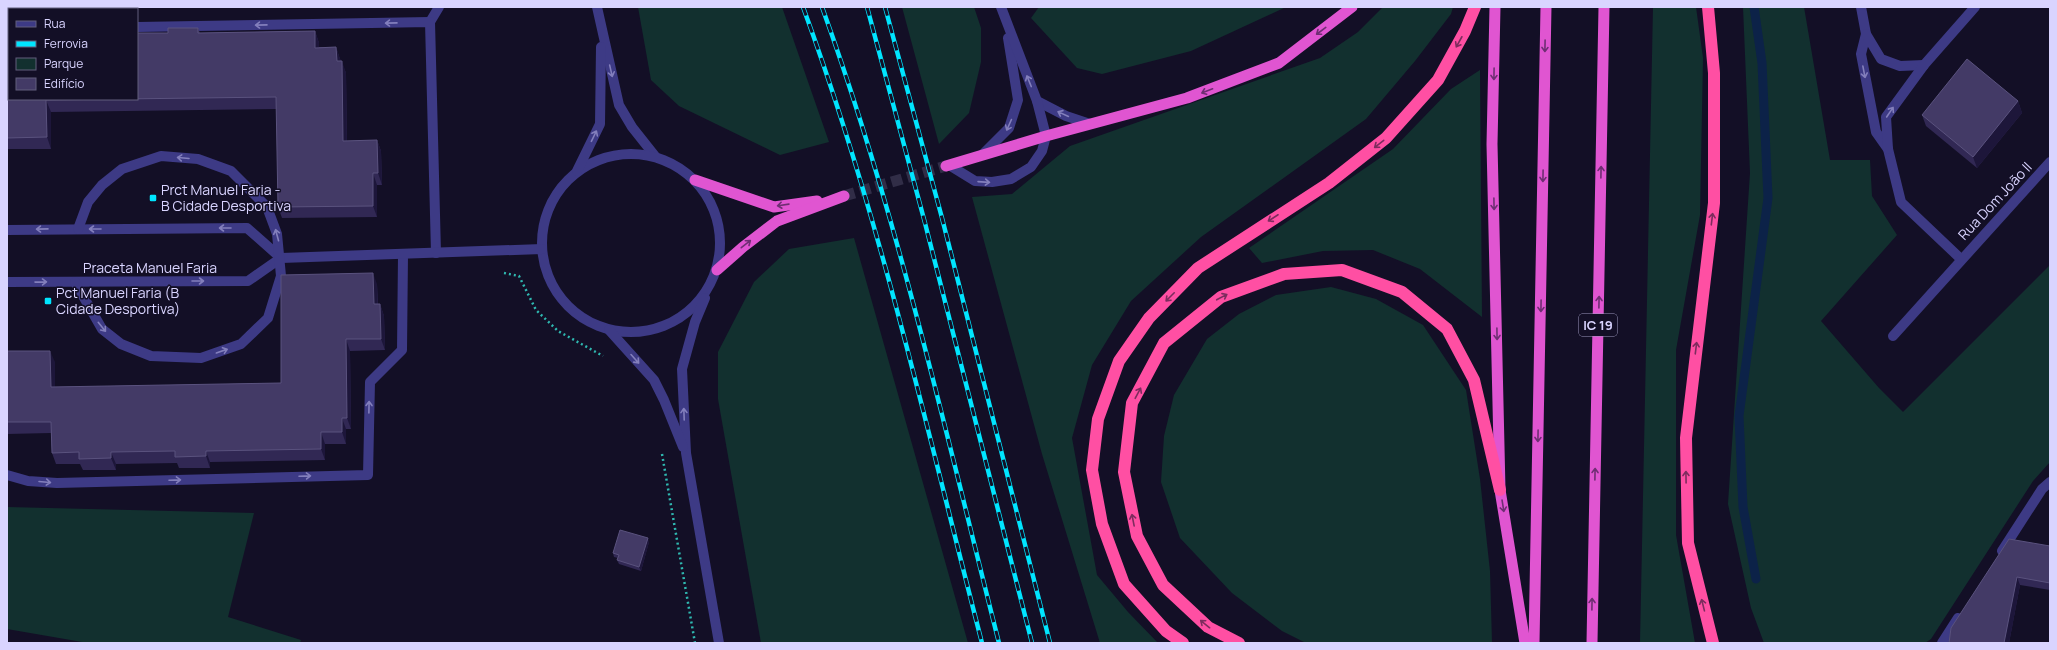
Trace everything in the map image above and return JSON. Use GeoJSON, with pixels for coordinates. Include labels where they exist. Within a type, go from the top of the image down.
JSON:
{"type":"FeatureCollection","features":[{"type":"Feature","properties":{"kind":"highway"},"geometry":{"type":"LineString","coordinates":[[948,165],[1046,136],[1187,98],[1279,63],[1352,7]]}},
{"type":"Feature","properties":{"kind":"highway"},"geometry":{"type":"LineString","coordinates":[[1183,643],[1166,631],[1124,584],[1102,524],[1092,470],[1098,419],[1119,361],[1149,318],[1198,268],[1329,183],[1386,138],[1438,80],[1465,31],[1475,7]]}},
{"type":"Feature","properties":{"kind":"highway"},"geometry":{"type":"LineString","coordinates":[[1495,7],[1492,144],[1500,490]]}},
{"type":"Feature","properties":{"kind":"highway"},"geometry":{"type":"LineString","coordinates":[[1534,643],[1546,7]]}},
{"type":"Feature","properties":{"kind":"highway","name":"IC 19"},"geometry":{"type":"LineString","coordinates":[[1592,643],[1604,7]]}},
{"type":"Feature","properties":{"kind":"highway"},"geometry":{"type":"LineString","coordinates":[[1708,7],[1714,73],[1714,203],[1686,438],[1688,543],[1713,643]]}},
{"type":"Feature","properties":{"kind":"highway"},"geometry":{"type":"LineString","coordinates":[[695,180],[774,207],[840,197],[776,221],[743,246],[716,270]]}},
{"type":"Feature","properties":{"kind":"highway"},"geometry":{"type":"LineString","coordinates":[[1239,643],[1208,627],[1163,585],[1136,536],[1124,472],[1132,403],[1164,343],[1221,297],[1284,274],[1342,270],[1402,292],[1447,329],[1474,380],[1500,490],[1525,643]]}},
{"type":"Feature","properties":{"kind":"street"},"geometry":{"type":"LineString","coordinates":[[436,253],[430,22],[439,7]]}},
{"type":"Feature","properties":{"kind":"street"},"geometry":{"type":"LineString","coordinates":[[597,7],[619,105],[632,127],[655,156]]}},
{"type":"Feature","properties":{"kind":"street"},"geometry":{"type":"LineString","coordinates":[[982,154],[1010,128],[1018,100],[1001,7]]}},
{"type":"Feature","properties":{"kind":"street","name":"Rua Dom João II"},"geometry":{"type":"LineString","coordinates":[[1861,7],[1866,34],[1861,54],[1876,132],[1888,149],[1901,202],[1961,259]]}},
{"type":"Feature","properties":{"kind":"street"},"geometry":{"type":"LineString","coordinates":[[1888,149],[1886,117],[1924,65],[1975,7]]}},
{"type":"Feature","properties":{"kind":"street"},"geometry":{"type":"LineString","coordinates":[[948,165],[975,181],[992,182],[1012,179],[1031,167],[1042,151],[1046,136],[1037,101],[1004,18]]}},
{"type":"Feature","properties":{"kind":"street"},"geometry":{"type":"LineString","coordinates":[[138,27],[430,22]]}},
{"type":"Feature","properties":{"kind":"street"},"geometry":{"type":"LineString","coordinates":[[602,33],[600,124],[577,171],[557,193],[545,220],[542,249],[548,276],[562,300],[583,319],[609,330],[639,333],[667,325],[692,308],[710,285]]}},
{"type":"Feature","properties":{"kind":"street"},"geometry":{"type":"LineString","coordinates":[[1866,34],[1881,59],[1900,66],[1924,65]]}},
{"type":"Feature","properties":{"kind":"street"},"geometry":{"type":"LineString","coordinates":[[1037,101],[1066,116],[1090,124]]}},
{"type":"Feature","properties":{"kind":"street"},"geometry":{"type":"LineString","coordinates":[[577,171],[601,158],[628,153],[655,156],[677,165],[695,180],[710,200],[719,222],[721,246],[716,270],[695,322],[682,368],[686,453],[719,643]]}},
{"type":"Feature","properties":{"kind":"street","name":"Praceta Manuel Faria"},"geometry":{"type":"LineString","coordinates":[[78,229],[88,202],[102,185],[122,169],[161,156],[198,159],[230,171],[267,207],[277,234],[281,258],[282,276],[268,318],[241,344],[201,358],[151,356],[121,344],[102,329],[75,282],[248,281],[281,258]]}},
{"type":"Feature","properties":{"kind":"street","name":"Rua Dom João II"},"geometry":{"type":"LineString","coordinates":[[1893,336],[2050,162]]}},
{"type":"Feature","properties":{"kind":"street"},"geometry":{"type":"LineString","coordinates":[[7,230],[247,228],[281,258],[404,255],[542,249]]}},
{"type":"Feature","properties":{"kind":"street"},"geometry":{"type":"LineString","coordinates":[[7,475],[28,481],[57,483],[368,475],[370,382],[402,350],[404,255]]}},
{"type":"Feature","properties":{"kind":"street"},"geometry":{"type":"LineString","coordinates":[[7,282],[75,282]]}},
{"type":"Feature","properties":{"kind":"street"},"geometry":{"type":"LineString","coordinates":[[609,330],[654,380],[686,453]]}},
{"type":"Feature","properties":{"kind":"street"},"geometry":{"type":"LineString","coordinates":[[1994,563],[2042,489],[2050,482]]}},
{"type":"Feature","properties":{"kind":"street"},"geometry":{"type":"LineString","coordinates":[[1942,643],[1964,610]]}},
{"type":"Feature","properties":{"kind":"path"},"geometry":{"type":"LineString","coordinates":[[498,272],[519,276],[536,310],[558,331],[604,357]]}},
{"type":"Feature","properties":{"kind":"path"},"geometry":{"type":"LineString","coordinates":[[661,450],[695,643]]}},
{"type":"Feature","properties":{"kind":"green space"},"geometry":{"type":"Polygon","coordinates":[[[638,7],[782,7],[829,142],[780,155],[679,106],[651,80],[638,7]]]}},
{"type":"Feature","properties":{"kind":"green space"},"geometry":{"type":"Polygon","coordinates":[[[902,7],[974,7],[981,28],[981,62],[969,113],[939,144],[902,7]]]}},
{"type":"Feature","properties":{"kind":"green space"},"geometry":{"type":"Polygon","coordinates":[[[1039,7],[1286,7],[1191,51],[1102,74],[1077,68],[1031,18],[1039,7]]]}},
{"type":"Feature","properties":{"kind":"green space"},"geometry":{"type":"Polygon","coordinates":[[[1383,7],[1453,7],[1451,14],[1415,61],[1366,119],[1201,237],[1131,301],[1092,365],[1072,438],[1097,575],[1128,612],[1158,643],[1100,643],[1042,454],[972,197],[1012,194],[1070,146],[1320,58],[1358,32],[1383,7]]]}},
{"type":"Feature","properties":{"kind":"green space"},"geometry":{"type":"Polygon","coordinates":[[[1653,7],[1696,7],[1703,58],[1700,215],[1676,350],[1676,535],[1695,643],[1640,643],[1653,7]]]}},
{"type":"Feature","properties":{"kind":"green space"},"geometry":{"type":"Polygon","coordinates":[[[1743,7],[1804,7],[1830,160],[1870,160],[1872,196],[1897,235],[1821,321],[1879,388],[1903,412],[2050,265],[2050,462],[2033,481],[1931,639],[1925,643],[1764,643],[1751,608],[1728,504],[1750,173],[1743,7]]]}},
{"type":"Feature","properties":{"kind":"green space"},"geometry":{"type":"Polygon","coordinates":[[[1480,70],[1482,317],[1420,269],[1373,250],[1323,251],[1262,263],[1249,248],[1393,149],[1451,89],[1480,70]]]}},
{"type":"Feature","properties":{"kind":"green space"},"geometry":{"type":"Polygon","coordinates":[[[854,238],[968,643],[761,643],[718,399],[718,352],[754,282],[789,249],[854,238]]]}},
{"type":"Feature","properties":{"kind":"green space"},"geometry":{"type":"Polygon","coordinates":[[[1331,287],[1376,299],[1423,325],[1466,390],[1480,479],[1490,571],[1492,643],[1306,643],[1282,631],[1232,593],[1180,538],[1161,482],[1164,436],[1174,395],[1207,339],[1239,314],[1276,295],[1331,287]]]}},
{"type":"Feature","properties":{"kind":"green space"},"geometry":{"type":"Polygon","coordinates":[[[7,507],[254,513],[228,617],[301,640],[300,643],[88,643],[7,629],[7,507]]]}},
{"type":"Feature","properties":{"kind":"building"},"geometry":{"type":"Polygon","coordinates":[[[168,28],[198,28],[198,33],[315,31],[315,48],[336,47],[337,61],[342,61],[343,141],[377,140],[378,173],[373,173],[373,206],[278,207],[276,97],[138,99],[138,33],[168,33],[168,28]]]}},
{"type":"Feature","properties":{"kind":"building"},"geometry":{"type":"Polygon","coordinates":[[[1967,59],[2018,101],[1973,157],[1922,115],[1967,59]]]}},
{"type":"Feature","properties":{"kind":"building"},"geometry":{"type":"Polygon","coordinates":[[[7,66],[8,100],[46,100],[47,137],[7,138],[7,66]]]}},
{"type":"Feature","properties":{"kind":"building"},"geometry":{"type":"Polygon","coordinates":[[[373,273],[374,304],[380,304],[381,339],[346,339],[347,418],[342,418],[342,432],[321,432],[321,449],[206,451],[206,456],[175,457],[175,451],[111,452],[111,458],[79,459],[79,452],[52,453],[51,422],[7,422],[7,351],[50,351],[51,387],[281,383],[281,275],[373,273]]]}},
{"type":"Feature","properties":{"kind":"building"},"geometry":{"type":"Polygon","coordinates":[[[620,530],[648,538],[639,567],[617,560],[619,555],[613,553],[620,530]]]}},
{"type":"Feature","properties":{"kind":"building"},"geometry":{"type":"Polygon","coordinates":[[[2009,539],[2050,546],[2050,583],[2017,577],[2004,643],[1949,643],[1951,628],[2009,539]]]}},
{"type":"Feature","properties":{"kind":"waterway"},"geometry":{"type":"LineString","coordinates":[[1754,7],[1762,63],[1768,198],[1739,416],[1743,507],[1756,579]]}},
{"type":"Feature","properties":{"kind":"tunnel"},"geometry":{"type":"LineString","coordinates":[[844,196],[946,166]]}},
{"type":"Feature","properties":{"kind":"railway"},"geometry":{"type":"LineString","coordinates":[[803,7],[830,85],[879,243],[982,643]]}},
{"type":"Feature","properties":{"kind":"railway"},"geometry":{"type":"LineString","coordinates":[[822,7],[849,85],[897,243],[999,643]]}},
{"type":"Feature","properties":{"kind":"railway"},"geometry":{"type":"LineString","coordinates":[[867,7],[925,223],[1032,643]]}},
{"type":"Feature","properties":{"kind":"railway"},"geometry":{"type":"LineString","coordinates":[[885,7],[942,218],[1050,643]]}},
{"type":"Feature","properties":{"kind":"place","name":"Prct Manuel Faria - B Cidade Desportiva"},"geometry":{"type":"Point","coordinates":[153,198]}},
{"type":"Feature","properties":{"kind":"place","name":"Pct Manuel Faria (B Cidade Desportiva)"},"geometry":{"type":"Point","coordinates":[48,301]}}]}
